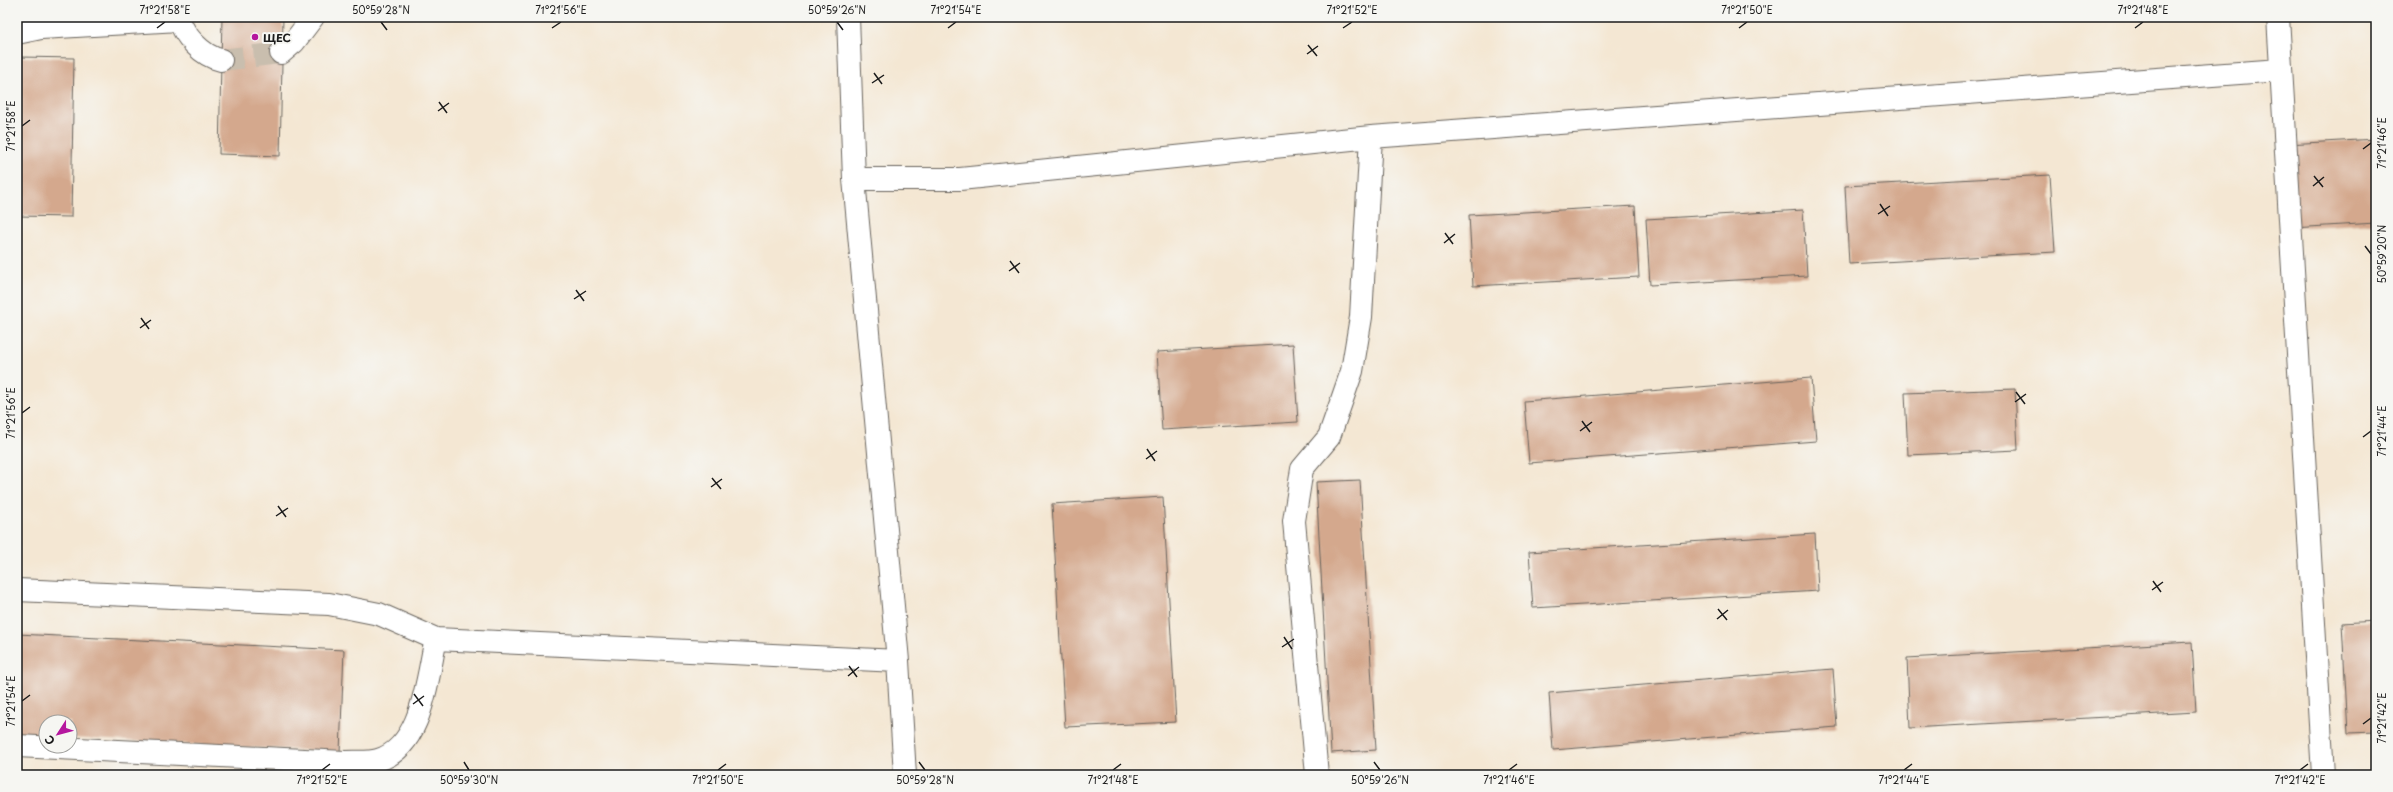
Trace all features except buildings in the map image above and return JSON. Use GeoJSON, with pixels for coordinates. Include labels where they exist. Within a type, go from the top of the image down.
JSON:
{"type":"FeatureCollection","features":[{"type":"Feature","properties":{"kind":"street"},"geometry":{"type":"LineString","coordinates":[[281,53],[294,42],[313,17]]}},
{"type":"Feature","properties":{"kind":"street"},"geometry":{"type":"LineString","coordinates":[[848,17],[854,180],[898,661],[905,775]]}},
{"type":"Feature","properties":{"kind":"street"},"geometry":{"type":"LineString","coordinates":[[2278,17],[2323,775]]}},
{"type":"Feature","properties":{"kind":"street"},"geometry":{"type":"LineString","coordinates":[[17,33],[41,28],[179,19],[199,49],[212,58],[221,60]]}},
{"type":"Feature","properties":{"kind":"street"},"geometry":{"type":"LineString","coordinates":[[854,180],[960,179],[1371,138],[2280,70]]}},
{"type":"Feature","properties":{"kind":"street"},"geometry":{"type":"LineString","coordinates":[[1317,775],[1294,520],[1302,469],[1329,437],[1352,371],[1361,317],[1371,138]]}},
{"type":"Feature","properties":{"kind":"street"},"geometry":{"type":"LineString","coordinates":[[17,590],[329,604],[379,614],[436,639],[898,661]]}},
{"type":"Feature","properties":{"kind":"street"},"geometry":{"type":"LineString","coordinates":[[17,746],[345,762],[378,760],[402,746],[416,724],[436,639]]}},
{"type":"Feature","properties":{"kind":"tunnel"},"geometry":{"type":"LineString","coordinates":[[221,60],[281,53]]}},
{"type":"Feature","properties":{"kind":"place","name":"ЩЕС"},"geometry":{"type":"Point","coordinates":[255,37]}}]}
